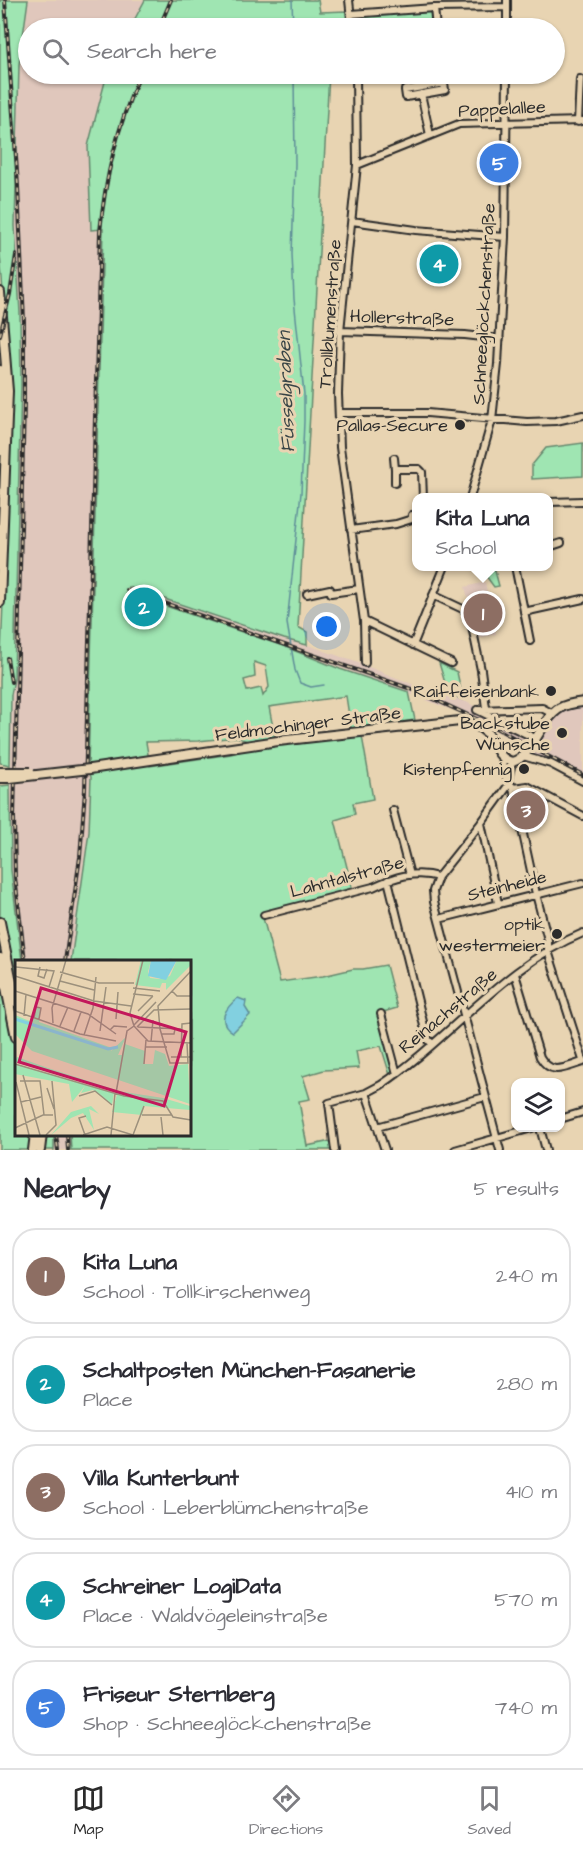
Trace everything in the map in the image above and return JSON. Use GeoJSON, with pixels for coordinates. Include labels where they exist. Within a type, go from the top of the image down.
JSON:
{"type":"FeatureCollection","features":[{"type":"Feature","properties":{"kind":"main road"},"geometry":{"type":"LineString","coordinates":[[0,292],[8,391],[0,602]]}},
{"type":"Feature","properties":{"kind":"main road"},"geometry":{"type":"LineString","coordinates":[[0,370],[0,451]]}},
{"type":"Feature","properties":{"kind":"main road"},"geometry":{"type":"LineString","coordinates":[[508,761],[523,756],[553,714],[566,705],[583,702]]}},
{"type":"Feature","properties":{"kind":"main road","name":"Feldmochinger Straße"},"geometry":{"type":"LineString","coordinates":[[0,778],[10,775],[90,768],[278,741],[460,721],[478,726],[486,732],[508,761]]}},
{"type":"Feature","properties":{"kind":"main road","name":"Feldmochinger Straße"},"geometry":{"type":"LineString","coordinates":[[0,772],[10,775]]}},
{"type":"Feature","properties":{"kind":"main road"},"geometry":{"type":"LineString","coordinates":[[0,922],[15,997]]}},
{"type":"Feature","properties":{"kind":"main road"},"geometry":{"type":"LineString","coordinates":[[0,958],[15,1032]]}},
{"type":"Feature","properties":{"kind":"main road"},"geometry":{"type":"LineString","coordinates":[[33,1150],[35,1135]]}},
{"type":"Feature","properties":{"kind":"main road"},"geometry":{"type":"LineString","coordinates":[[40,1150],[42,1135]]}},
{"type":"Feature","properties":{"kind":"street"},"geometry":{"type":"LineString","coordinates":[[350,0],[351,18]]}},
{"type":"Feature","properties":{"kind":"street"},"geometry":{"type":"LineString","coordinates":[[351,14],[507,4]]}},
{"type":"Feature","properties":{"kind":"street"},"geometry":{"type":"LineString","coordinates":[[434,8],[435,18]]}},
{"type":"Feature","properties":{"kind":"street"},"geometry":{"type":"LineString","coordinates":[[580,79],[580,122]]}},
{"type":"Feature","properties":{"kind":"street","name":"Trollblumenstraße"},"geometry":{"type":"LineString","coordinates":[[356,84],[357,165],[340,331],[339,413],[340,447],[364,621],[365,663]]}},
{"type":"Feature","properties":{"kind":"street"},"geometry":{"type":"LineString","coordinates":[[438,84],[405,90],[406,97],[445,90],[444,84]]}},
{"type":"Feature","properties":{"kind":"street","name":"Schneeglöckchenstraße"},"geometry":{"type":"LineString","coordinates":[[471,493],[492,420],[500,339],[505,237],[507,84]]}},
{"type":"Feature","properties":{"kind":"street"},"geometry":{"type":"LineString","coordinates":[[421,94],[430,135]]}},
{"type":"Feature","properties":{"kind":"street","name":"Pappelallee"},"geometry":{"type":"LineString","coordinates":[[357,165],[459,124],[580,122]]}},
{"type":"Feature","properties":{"kind":"street"},"geometry":{"type":"LineString","coordinates":[[352,221],[416,230],[505,237]]}},
{"type":"Feature","properties":{"kind":"street","name":"Hollerstraße"},"geometry":{"type":"LineString","coordinates":[[340,331],[465,335],[500,339]]}},
{"type":"Feature","properties":{"kind":"street"},"geometry":{"type":"LineString","coordinates":[[339,413],[427,413],[492,420],[553,422],[583,415]]}},
{"type":"Feature","properties":{"kind":"street"},"geometry":{"type":"LineString","coordinates":[[394,458],[395,483]]}},
{"type":"Feature","properties":{"kind":"street"},"geometry":{"type":"LineString","coordinates":[[395,469],[419,469],[422,472],[423,493]]}},
{"type":"Feature","properties":{"kind":"street"},"geometry":{"type":"LineString","coordinates":[[553,502],[583,501]]}},
{"type":"Feature","properties":{"kind":"street"},"geometry":{"type":"LineString","coordinates":[[351,530],[400,523],[401,518],[412,515]]}},
{"type":"Feature","properties":{"kind":"street"},"geometry":{"type":"LineString","coordinates":[[553,546],[561,543]]}},
{"type":"Feature","properties":{"kind":"street"},"geometry":{"type":"LineString","coordinates":[[413,645],[443,571]]}},
{"type":"Feature","properties":{"kind":"street"},"geometry":{"type":"LineString","coordinates":[[516,571],[530,642]]}},
{"type":"Feature","properties":{"kind":"street"},"geometry":{"type":"LineString","coordinates":[[307,594],[330,589],[331,593],[359,589]]}},
{"type":"Feature","properties":{"kind":"street"},"geometry":{"type":"LineString","coordinates":[[433,595],[469,612],[482,670],[486,708]]}},
{"type":"Feature","properties":{"kind":"street"},"geometry":{"type":"LineString","coordinates":[[524,612],[583,599]]}},
{"type":"Feature","properties":{"kind":"street"},"geometry":{"type":"LineString","coordinates":[[364,621],[451,663]]}},
{"type":"Feature","properties":{"kind":"street"},"geometry":{"type":"LineString","coordinates":[[535,738],[477,710],[542,708],[553,714]]}},
{"type":"Feature","properties":{"kind":"street"},"geometry":{"type":"LineString","coordinates":[[523,756],[551,764],[583,781]]}},
{"type":"Feature","properties":{"kind":"street"},"geometry":{"type":"LineString","coordinates":[[508,761],[502,765],[510,783],[548,940],[548,951],[583,1061],[559,1069],[548,1068],[544,1065],[515,974]]}},
{"type":"Feature","properties":{"kind":"street"},"geometry":{"type":"LineString","coordinates":[[510,783],[527,786],[583,816]]}},
{"type":"Feature","properties":{"kind":"street"},"geometry":{"type":"LineString","coordinates":[[500,1150],[433,891],[438,877],[510,783]]}},
{"type":"Feature","properties":{"kind":"street"},"geometry":{"type":"LineString","coordinates":[[393,810],[410,875]]}},
{"type":"Feature","properties":{"kind":"street"},"geometry":{"type":"LineString","coordinates":[[481,823],[498,903]]}},
{"type":"Feature","properties":{"kind":"street","name":"Lahntalstraße"},"geometry":{"type":"LineString","coordinates":[[264,915],[410,875],[425,873],[438,877]]}},
{"type":"Feature","properties":{"kind":"street"},"geometry":{"type":"LineString","coordinates":[[388,880],[427,1038],[432,1044]]}},
{"type":"Feature","properties":{"kind":"street","name":"Steinheide"},"geometry":{"type":"LineString","coordinates":[[439,919],[583,883]]}},
{"type":"Feature","properties":{"kind":"street","name":"Reinachstraße"},"geometry":{"type":"LineString","coordinates":[[335,1150],[329,1103],[366,1093],[381,1085],[515,974],[548,951],[583,933]]}},
{"type":"Feature","properties":{"kind":"street"},"geometry":{"type":"LineString","coordinates":[[381,1014],[397,1074]]}},
{"type":"Feature","properties":{"kind":"street"},"geometry":{"type":"LineString","coordinates":[[366,1093],[385,1150]]}},
{"type":"Feature","properties":{"kind":"street"},"geometry":{"type":"LineString","coordinates":[[377,1127],[485,1097]]}},
{"type":"Feature","properties":{"kind":"street"},"geometry":{"type":"LineString","coordinates":[[565,1118],[583,1112]]}},
{"type":"Feature","properties":{"kind":"street"},"geometry":{"type":"LineString","coordinates":[[454,1150],[518,1132]]}},
{"type":"Feature","properties":{"kind":"street"},"geometry":{"type":"LineString","coordinates":[[541,1132],[546,1150]]}},
{"type":"Feature","properties":{"kind":"shaded area"},"geometry":{"type":"Polygon","coordinates":[[[28,0],[145,0],[135,18],[26,18],[28,0]]]}},
{"type":"Feature","properties":{"kind":"shaded area"},"geometry":{"type":"Polygon","coordinates":[[[19,84],[104,84],[88,146],[92,230],[103,228],[88,767],[91,777],[89,832],[71,960],[22,960],[11,870],[11,695],[14,679],[21,384],[15,226],[19,84]]]}},
{"type":"Feature","properties":{"kind":"shaded area"},"geometry":{"type":"Polygon","coordinates":[[[485,582],[496,634],[478,638],[465,587],[485,582]]]}},
{"type":"Feature","properties":{"kind":"shaded area"},"geometry":{"type":"Polygon","coordinates":[[[129,587],[308,645],[445,697],[448,693],[535,736],[563,708],[583,703],[583,782],[547,764],[525,760],[526,747],[468,716],[283,646],[162,607],[126,593],[129,587]]]}},
{"type":"Feature","properties":{"kind":"shaded area"},"geometry":{"type":"Polygon","coordinates":[[[54,1135],[70,1135],[71,1150],[54,1150],[54,1135]]]}},
{"type":"Feature","properties":{"kind":"green space"},"geometry":{"type":"Polygon","coordinates":[[[0,0],[28,0],[26,18],[18,18],[15,226],[21,384],[10,765],[0,763],[0,681],[11,392],[0,254],[0,0]]]}},
{"type":"Feature","properties":{"kind":"green space"},"geometry":{"type":"Polygon","coordinates":[[[145,0],[318,0],[320,12],[347,11],[347,18],[135,18],[145,0]]]}},
{"type":"Feature","properties":{"kind":"green space"},"geometry":{"type":"Polygon","coordinates":[[[432,10],[432,18],[354,18],[432,10]]]}},
{"type":"Feature","properties":{"kind":"green space"},"geometry":{"type":"Polygon","coordinates":[[[104,84],[328,84],[298,627],[307,632],[307,645],[129,587],[126,593],[283,646],[340,669],[409,692],[415,720],[351,729],[346,696],[269,707],[275,738],[247,741],[237,737],[198,741],[146,742],[150,766],[245,750],[362,736],[373,799],[353,803],[355,814],[335,820],[353,891],[262,914],[280,982],[386,965],[397,1008],[380,1013],[394,1072],[390,1075],[381,1046],[356,1051],[359,1068],[324,1070],[303,1076],[310,1099],[299,1101],[307,1146],[331,1141],[333,1150],[71,1150],[70,1135],[190,1135],[190,960],[71,960],[89,832],[91,777],[88,767],[103,229],[91,230],[88,146],[104,84]],[[254,662],[255,677],[244,680],[247,691],[261,688],[263,696],[269,687],[266,666],[254,662]]]}},
{"type":"Feature","properties":{"kind":"green space"},"geometry":{"type":"Polygon","coordinates":[[[583,443],[583,476],[532,479],[532,465],[546,448],[583,443]]]}},
{"type":"Feature","properties":{"kind":"green space"},"geometry":{"type":"Polygon","coordinates":[[[486,571],[495,571],[499,586],[494,587],[486,576],[486,571]]]}},
{"type":"Feature","properties":{"kind":"green space"},"geometry":{"type":"Polygon","coordinates":[[[439,663],[457,672],[463,700],[448,693],[439,663]]]}},
{"type":"Feature","properties":{"kind":"green space"},"geometry":{"type":"Polygon","coordinates":[[[10,785],[11,870],[22,960],[15,960],[15,1135],[54,1135],[54,1150],[0,1150],[0,786],[10,785]]]}},
{"type":"Feature","properties":{"kind":"water"},"geometry":{"type":"Polygon","coordinates":[[[238,998],[246,1001],[245,1007],[250,1015],[233,1032],[225,1024],[224,1015],[229,1006],[238,998]]]}},
{"type":"Feature","properties":{"kind":"waterway","name":"Füsselgraben"},"geometry":{"type":"LineString","coordinates":[[292,0],[293,18]]}},
{"type":"Feature","properties":{"kind":"waterway","name":"Füsselgraben"},"geometry":{"type":"LineString","coordinates":[[294,84],[295,164],[292,254],[294,299],[304,394],[304,421],[301,493],[287,623],[295,670],[300,683],[311,687],[324,685]]}},
{"type":"Feature","properties":{"kind":"railway"},"geometry":{"type":"LineString","coordinates":[[5,0],[18,186],[24,321],[14,818],[15,877],[25,960]]}},
{"type":"Feature","properties":{"kind":"railway"},"geometry":{"type":"LineString","coordinates":[[163,18],[171,0]]}},
{"type":"Feature","properties":{"kind":"railway"},"geometry":{"type":"LineString","coordinates":[[65,960],[80,857],[85,790],[100,232],[105,191],[114,151],[136,84]]}},
{"type":"Feature","properties":{"kind":"railway"},"geometry":{"type":"LineString","coordinates":[[0,335],[16,255]]}},
{"type":"Feature","properties":{"kind":"railway"},"geometry":{"type":"LineString","coordinates":[[127,590],[414,690],[492,726],[583,775]]}},
{"type":"Feature","properties":{"kind":"railway"},"geometry":{"type":"LineString","coordinates":[[7,658],[11,682]]}},
{"type":"Feature","properties":{"kind":"railway"},"geometry":{"type":"LineString","coordinates":[[56,1135],[58,1150]]}},
{"type":"Feature","properties":{"kind":"railway"},"geometry":{"type":"LineString","coordinates":[[67,1135],[68,1150]]}},
{"type":"Feature","properties":{"kind":"place","name":"Friseur Sternberg"},"geometry":{"type":"Point","coordinates":[499,163]}},
{"type":"Feature","properties":{"kind":"place","name":"Schreiner LogiData"},"geometry":{"type":"Point","coordinates":[439,264]}},
{"type":"Feature","properties":{"kind":"place","name":"Pallas-Secure"},"geometry":{"type":"Point","coordinates":[460,425]}},
{"type":"Feature","properties":{"kind":"place","name":"Schaltposten München-Fasanerie"},"geometry":{"type":"Point","coordinates":[144,607]}},
{"type":"Feature","properties":{"kind":"place","name":"Kita Luna"},"geometry":{"type":"Point","coordinates":[483,613]}},
{"type":"Feature","properties":{"kind":"place","name":"Raiffeisenbank"},"geometry":{"type":"Point","coordinates":[551,691]}},
{"type":"Feature","properties":{"kind":"place","name":"Backstube Wünsche"},"geometry":{"type":"Point","coordinates":[562,733]}},
{"type":"Feature","properties":{"kind":"place","name":"Kistenpfennig"},"geometry":{"type":"Point","coordinates":[524,769]}},
{"type":"Feature","properties":{"kind":"place","name":"Villa Kunterbunt"},"geometry":{"type":"Point","coordinates":[526,810]}},
{"type":"Feature","properties":{"kind":"place","name":"optik westermeier"},"geometry":{"type":"Point","coordinates":[557,934]}}]}
